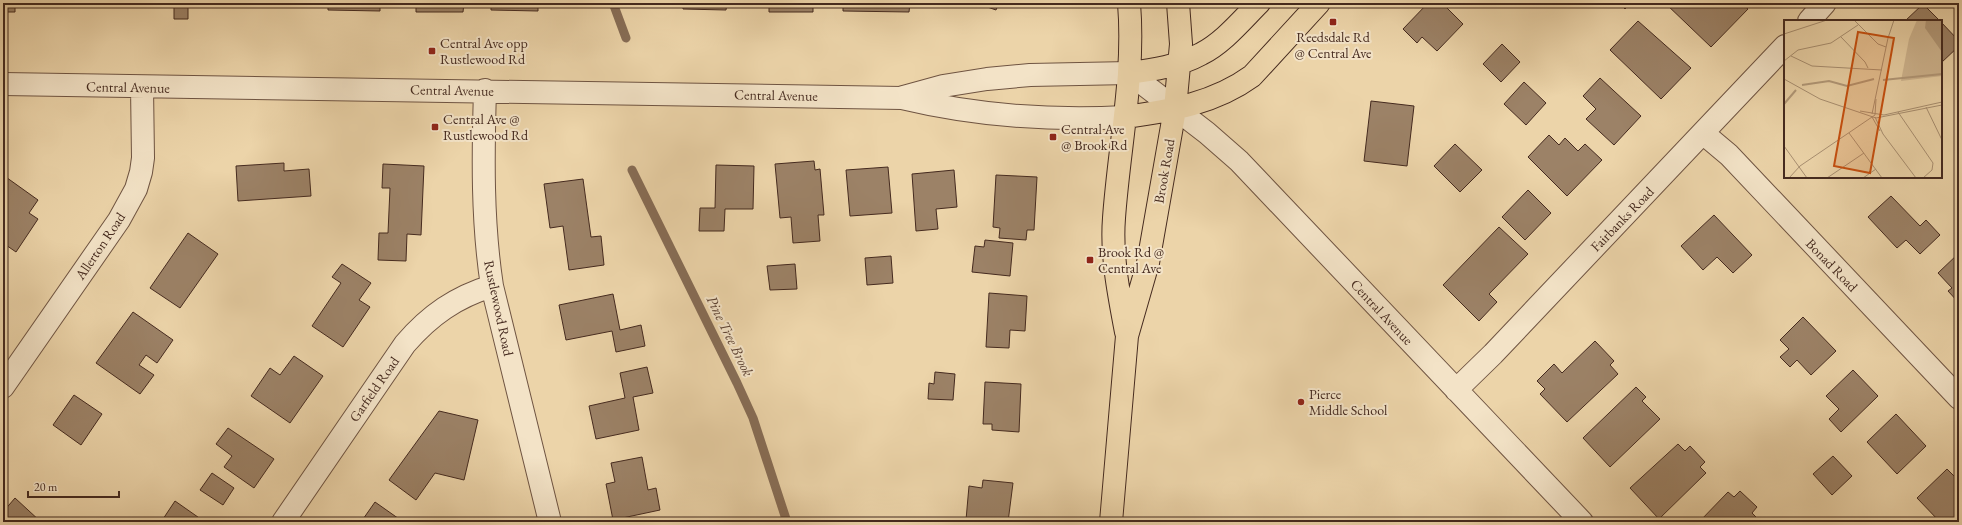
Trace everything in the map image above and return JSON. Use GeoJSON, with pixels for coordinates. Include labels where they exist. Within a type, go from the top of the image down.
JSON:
{"type":"FeatureCollection","features":[{"type":"Feature","properties":{"kind":"main road","name":"Brook Road"},"geometry":{"type":"LineString","coordinates":[[1127,336],[1115,258],[1114,219],[1129,73],[1129,3]]}},
{"type":"Feature","properties":{"kind":"main road","name":"Brook Road"},"geometry":{"type":"LineString","coordinates":[[1111,522],[1127,336],[1148,264],[1175,109],[1181,44],[1178,3]]}},
{"type":"Feature","properties":{"kind":"main road"},"geometry":{"type":"LineString","coordinates":[[1129,73],[1180,63],[1202,54],[1216,44],[1259,3]]}},
{"type":"Feature","properties":{"kind":"main road"},"geometry":{"type":"LineString","coordinates":[[1175,109],[1225,92],[1252,76],[1319,3]]}},
{"type":"Feature","properties":{"kind":"main road","name":"Central Avenue"},"geometry":{"type":"LineString","coordinates":[[1125,117],[1175,109]]}},
{"type":"Feature","properties":{"kind":"street"},"geometry":{"type":"LineString","coordinates":[[1810,20],[1825,3]]}},
{"type":"Feature","properties":{"kind":"street","name":"Fairbanks Road"},"geometry":{"type":"LineString","coordinates":[[1456,390],[1493,354],[1704,134],[1784,47]]}},
{"type":"Feature","properties":{"kind":"street","name":"Central Avenue"},"geometry":{"type":"LineString","coordinates":[[902,98],[943,86],[987,79],[1030,75],[1129,73],[1239,161],[1582,522]]}},
{"type":"Feature","properties":{"kind":"street","name":"Central Avenue"},"geometry":{"type":"LineString","coordinates":[[3,84],[142,87],[485,90],[902,98],[945,108],[1020,117],[1090,119],[1125,117]]}},
{"type":"Feature","properties":{"kind":"street","name":"Allerton Road"},"geometry":{"type":"LineString","coordinates":[[3,387],[119,220],[136,188],[141,172],[142,158],[142,87]]}},
{"type":"Feature","properties":{"kind":"street","name":"Rustlewood Road"},"geometry":{"type":"LineString","coordinates":[[485,90],[484,229],[492,286],[550,522]]}},
{"type":"Feature","properties":{"kind":"street","name":"Bonad Road"},"geometry":{"type":"LineString","coordinates":[[1704,134],[1729,155],[1959,398]]}},
{"type":"Feature","properties":{"kind":"street","name":"Garfield Road"},"geometry":{"type":"LineString","coordinates":[[283,522],[405,344],[418,329],[442,308],[458,298],[492,286]]}},
{"type":"Feature","properties":{"kind":"building"},"geometry":{"type":"Polygon","coordinates":[[[3,3],[25,4],[15,4],[15,12],[3,12],[3,3]]]}},
{"type":"Feature","properties":{"kind":"building"},"geometry":{"type":"Polygon","coordinates":[[[73,3],[105,3],[105,6],[73,6],[73,3]]]}},
{"type":"Feature","properties":{"kind":"building"},"geometry":{"type":"Polygon","coordinates":[[[174,3],[188,3],[188,19],[174,19],[174,3]]]}},
{"type":"Feature","properties":{"kind":"building"},"geometry":{"type":"Polygon","coordinates":[[[328,3],[380,3],[380,11],[328,10],[328,3]]]}},
{"type":"Feature","properties":{"kind":"building"},"geometry":{"type":"Polygon","coordinates":[[[416,3],[464,3],[463,12],[416,12],[416,3]]]}},
{"type":"Feature","properties":{"kind":"building"},"geometry":{"type":"Polygon","coordinates":[[[491,3],[538,3],[538,11],[491,10],[491,3]]]}},
{"type":"Feature","properties":{"kind":"building"},"geometry":{"type":"Polygon","coordinates":[[[683,3],[727,3],[726,10],[683,9],[683,3]]]}},
{"type":"Feature","properties":{"kind":"building"},"geometry":{"type":"Polygon","coordinates":[[[769,3],[813,3],[813,12],[769,12],[769,3]]]}},
{"type":"Feature","properties":{"kind":"building"},"geometry":{"type":"Polygon","coordinates":[[[843,3],[910,3],[909,12],[843,11],[843,3]]]}},
{"type":"Feature","properties":{"kind":"building"},"geometry":{"type":"Polygon","coordinates":[[[976,3],[999,3],[996,10],[976,3]]]}},
{"type":"Feature","properties":{"kind":"building"},"geometry":{"type":"Polygon","coordinates":[[[1428,3],[1442,3],[1463,24],[1437,51],[1422,37],[1417,43],[1403,29],[1428,3]]]}},
{"type":"Feature","properties":{"kind":"building"},"geometry":{"type":"Polygon","coordinates":[[[1619,3],[1631,3],[1625,9],[1619,3]]]}},
{"type":"Feature","properties":{"kind":"building"},"geometry":{"type":"Polygon","coordinates":[[[1665,3],[1741,3],[1748,9],[1711,47],[1665,3]]]}},
{"type":"Feature","properties":{"kind":"building"},"geometry":{"type":"Polygon","coordinates":[[[1923,4],[1939,20],[1906,20],[1923,4]]]}},
{"type":"Feature","properties":{"kind":"building"},"geometry":{"type":"Polygon","coordinates":[[[1638,21],[1691,68],[1661,99],[1610,50],[1638,21]]]}},
{"type":"Feature","properties":{"kind":"building"},"geometry":{"type":"Polygon","coordinates":[[[1942,23],[1959,41],[1959,46],[1942,62],[1942,23]]]}},
{"type":"Feature","properties":{"kind":"building"},"geometry":{"type":"Polygon","coordinates":[[[1502,44],[1520,62],[1501,82],[1483,64],[1502,44]]]}},
{"type":"Feature","properties":{"kind":"building"},"geometry":{"type":"Polygon","coordinates":[[[1600,78],[1641,116],[1614,145],[1586,119],[1596,109],[1583,96],[1600,78]]]}},
{"type":"Feature","properties":{"kind":"building"},"geometry":{"type":"Polygon","coordinates":[[[1524,82],[1546,103],[1526,125],[1504,104],[1524,82]]]}},
{"type":"Feature","properties":{"kind":"building"},"geometry":{"type":"Polygon","coordinates":[[[1371,101],[1414,106],[1407,166],[1364,161],[1371,101]]]}},
{"type":"Feature","properties":{"kind":"building"},"geometry":{"type":"Polygon","coordinates":[[[1549,135],[1559,145],[1565,138],[1578,151],[1585,144],[1602,160],[1567,196],[1528,157],[1549,135]]]}},
{"type":"Feature","properties":{"kind":"building"},"geometry":{"type":"Polygon","coordinates":[[[1455,144],[1482,170],[1460,192],[1434,166],[1455,144]]]}},
{"type":"Feature","properties":{"kind":"building"},"geometry":{"type":"Polygon","coordinates":[[[814,161],[815,170],[820,169],[824,215],[818,215],[820,241],[793,243],[791,217],[780,218],[775,164],[814,161]]]}},
{"type":"Feature","properties":{"kind":"building"},"geometry":{"type":"Polygon","coordinates":[[[284,163],[284,171],[309,169],[311,196],[238,201],[236,166],[284,163]]]}},
{"type":"Feature","properties":{"kind":"building"},"geometry":{"type":"Polygon","coordinates":[[[383,164],[424,166],[421,235],[407,234],[406,261],[378,260],[379,233],[388,233],[390,188],[382,188],[383,164]]]}},
{"type":"Feature","properties":{"kind":"building"},"geometry":{"type":"Polygon","coordinates":[[[716,165],[754,166],[753,209],[725,209],[724,231],[699,231],[700,208],[715,208],[716,165]]]}},
{"type":"Feature","properties":{"kind":"building"},"geometry":{"type":"Polygon","coordinates":[[[888,167],[892,213],[850,216],[846,170],[888,167]]]}},
{"type":"Feature","properties":{"kind":"building"},"geometry":{"type":"Polygon","coordinates":[[[954,170],[957,207],[936,209],[938,229],[916,231],[912,174],[954,170]]]}},
{"type":"Feature","properties":{"kind":"building"},"geometry":{"type":"Polygon","coordinates":[[[3,175],[38,200],[29,213],[38,219],[16,252],[3,243],[3,175]]]}},
{"type":"Feature","properties":{"kind":"building"},"geometry":{"type":"Polygon","coordinates":[[[996,175],[1037,177],[1034,230],[1027,230],[1026,240],[999,238],[1000,228],[993,227],[996,175]]]}},
{"type":"Feature","properties":{"kind":"building"},"geometry":{"type":"Polygon","coordinates":[[[583,179],[591,237],[601,236],[604,265],[569,270],[563,226],[550,228],[544,184],[583,179]]]}},
{"type":"Feature","properties":{"kind":"building"},"geometry":{"type":"Polygon","coordinates":[[[1528,190],[1551,213],[1525,240],[1502,217],[1528,190]]]}},
{"type":"Feature","properties":{"kind":"building"},"geometry":{"type":"Polygon","coordinates":[[[1891,196],[1920,226],[1926,220],[1940,235],[1920,254],[1906,240],[1897,248],[1868,217],[1891,196]]]}},
{"type":"Feature","properties":{"kind":"building"},"geometry":{"type":"Polygon","coordinates":[[[1714,215],[1752,255],[1733,273],[1717,257],[1703,270],[1681,246],[1714,215]]]}},
{"type":"Feature","properties":{"kind":"building"},"geometry":{"type":"Polygon","coordinates":[[[1499,227],[1528,254],[1489,294],[1497,302],[1479,321],[1443,285],[1499,227]]]}},
{"type":"Feature","properties":{"kind":"building"},"geometry":{"type":"Polygon","coordinates":[[[188,233],[218,254],[180,308],[150,288],[188,233]]]}},
{"type":"Feature","properties":{"kind":"building"},"geometry":{"type":"Polygon","coordinates":[[[985,240],[1013,243],[1010,276],[972,272],[975,246],[984,247],[985,240]]]}},
{"type":"Feature","properties":{"kind":"building"},"geometry":{"type":"Polygon","coordinates":[[[1959,253],[1959,303],[1948,291],[1952,288],[1938,273],[1959,253]]]}},
{"type":"Feature","properties":{"kind":"building"},"geometry":{"type":"Polygon","coordinates":[[[891,256],[893,283],[867,285],[865,258],[891,256]]]}},
{"type":"Feature","properties":{"kind":"building"},"geometry":{"type":"Polygon","coordinates":[[[342,264],[371,283],[359,300],[370,307],[343,347],[312,326],[341,283],[332,277],[342,264]]]}},
{"type":"Feature","properties":{"kind":"building"},"geometry":{"type":"Polygon","coordinates":[[[795,264],[797,289],[770,290],[767,266],[795,264]]]}},
{"type":"Feature","properties":{"kind":"building"},"geometry":{"type":"Polygon","coordinates":[[[989,293],[1027,296],[1025,331],[1010,330],[1009,348],[986,347],[989,293]]]}},
{"type":"Feature","properties":{"kind":"building"},"geometry":{"type":"Polygon","coordinates":[[[613,294],[620,330],[641,325],[645,346],[616,352],[612,331],[566,340],[559,305],[613,294]]]}},
{"type":"Feature","properties":{"kind":"building"},"geometry":{"type":"Polygon","coordinates":[[[133,312],[173,340],[157,363],[146,355],[139,365],[154,375],[140,394],[96,363],[133,312]]]}},
{"type":"Feature","properties":{"kind":"building"},"geometry":{"type":"Polygon","coordinates":[[[1803,317],[1836,351],[1811,375],[1797,360],[1790,367],[1780,357],[1789,349],[1780,340],[1803,317]]]}},
{"type":"Feature","properties":{"kind":"building"},"geometry":{"type":"Polygon","coordinates":[[[1595,341],[1614,361],[1610,365],[1618,374],[1567,422],[1540,394],[1545,389],[1537,381],[1554,364],[1562,373],[1595,341]]]}},
{"type":"Feature","properties":{"kind":"building"},"geometry":{"type":"Polygon","coordinates":[[[294,356],[323,376],[290,423],[251,396],[270,368],[280,375],[294,356]]]}},
{"type":"Feature","properties":{"kind":"building"},"geometry":{"type":"Polygon","coordinates":[[[647,367],[653,393],[633,397],[639,430],[596,439],[589,406],[625,398],[620,373],[647,367]]]}},
{"type":"Feature","properties":{"kind":"building"},"geometry":{"type":"Polygon","coordinates":[[[1853,370],[1878,396],[1841,432],[1829,419],[1839,409],[1826,396],[1853,370]]]}},
{"type":"Feature","properties":{"kind":"building"},"geometry":{"type":"Polygon","coordinates":[[[935,372],[955,374],[953,400],[928,399],[929,383],[934,384],[935,372]]]}},
{"type":"Feature","properties":{"kind":"building"},"geometry":{"type":"Polygon","coordinates":[[[985,382],[1021,384],[1019,432],[992,430],[992,424],[983,424],[985,382]]]}},
{"type":"Feature","properties":{"kind":"building"},"geometry":{"type":"Polygon","coordinates":[[[1636,387],[1646,397],[1642,401],[1660,419],[1610,467],[1583,438],[1636,387]]]}},
{"type":"Feature","properties":{"kind":"building"},"geometry":{"type":"Polygon","coordinates":[[[74,395],[102,414],[81,445],[53,425],[74,395]]]}},
{"type":"Feature","properties":{"kind":"building"},"geometry":{"type":"Polygon","coordinates":[[[439,411],[478,420],[464,480],[435,473],[416,500],[389,480],[439,411]]]}},
{"type":"Feature","properties":{"kind":"building"},"geometry":{"type":"Polygon","coordinates":[[[1896,414],[1926,446],[1897,474],[1867,442],[1896,414]]]}},
{"type":"Feature","properties":{"kind":"building"},"geometry":{"type":"Polygon","coordinates":[[[228,428],[274,459],[254,488],[224,467],[232,456],[216,444],[228,428]]]}},
{"type":"Feature","properties":{"kind":"building"},"geometry":{"type":"Polygon","coordinates":[[[1678,444],[1685,451],[1690,446],[1705,462],[1700,467],[1706,473],[1659,519],[1630,488],[1678,444]]]}},
{"type":"Feature","properties":{"kind":"building"},"geometry":{"type":"Polygon","coordinates":[[[1833,456],[1852,476],[1832,495],[1813,474],[1833,456]]]}},
{"type":"Feature","properties":{"kind":"building"},"geometry":{"type":"Polygon","coordinates":[[[642,457],[648,490],[656,488],[660,510],[613,520],[606,484],[615,482],[611,463],[642,457]]]}},
{"type":"Feature","properties":{"kind":"building"},"geometry":{"type":"Polygon","coordinates":[[[1947,469],[1959,481],[1959,514],[1950,522],[1940,522],[1917,498],[1947,469]]]}},
{"type":"Feature","properties":{"kind":"building"},"geometry":{"type":"Polygon","coordinates":[[[212,473],[234,488],[223,505],[200,490],[212,473]]]}},
{"type":"Feature","properties":{"kind":"building"},"geometry":{"type":"Polygon","coordinates":[[[983,480],[1013,483],[1008,522],[966,520],[969,486],[982,488],[983,480]]]}},
{"type":"Feature","properties":{"kind":"building"},"geometry":{"type":"Polygon","coordinates":[[[1740,491],[1757,507],[1752,513],[1757,518],[1753,522],[1699,522],[1728,492],[1734,497],[1740,491]]]}},
{"type":"Feature","properties":{"kind":"building"},"geometry":{"type":"Polygon","coordinates":[[[15,498],[41,522],[3,522],[3,512],[15,498]]]}},
{"type":"Feature","properties":{"kind":"building"},"geometry":{"type":"Polygon","coordinates":[[[175,501],[205,522],[168,522],[163,519],[175,501]]]}},
{"type":"Feature","properties":{"kind":"building"},"geometry":{"type":"Polygon","coordinates":[[[375,502],[402,521],[361,522],[375,502]]]}},
{"type":"Feature","properties":{"kind":"waterway","name":"Pine Tree Brook"},"geometry":{"type":"LineString","coordinates":[[613,3],[626,38]]}},
{"type":"Feature","properties":{"kind":"waterway","name":"Pine Tree Brook"},"geometry":{"type":"LineString","coordinates":[[632,170],[753,418],[787,522]]}},
{"type":"Feature","properties":{"kind":"place","name":"Reedsdale Rd @ Central Ave"},"geometry":{"type":"Point","coordinates":[1333,22]}},
{"type":"Feature","properties":{"kind":"place","name":"Central Ave opp Rustlewood Rd"},"geometry":{"type":"Point","coordinates":[432,51]}},
{"type":"Feature","properties":{"kind":"place","name":"Central Ave @ Rustlewood Rd"},"geometry":{"type":"Point","coordinates":[435,127]}},
{"type":"Feature","properties":{"kind":"place","name":"Central Ave @ Brook Rd"},"geometry":{"type":"Point","coordinates":[1053,137]}},
{"type":"Feature","properties":{"kind":"place","name":"Brook Rd @ Central Ave"},"geometry":{"type":"Point","coordinates":[1090,260]}},
{"type":"Feature","properties":{"kind":"place","name":"Pierce Middle School"},"geometry":{"type":"Point","coordinates":[1301,402]}}]}
